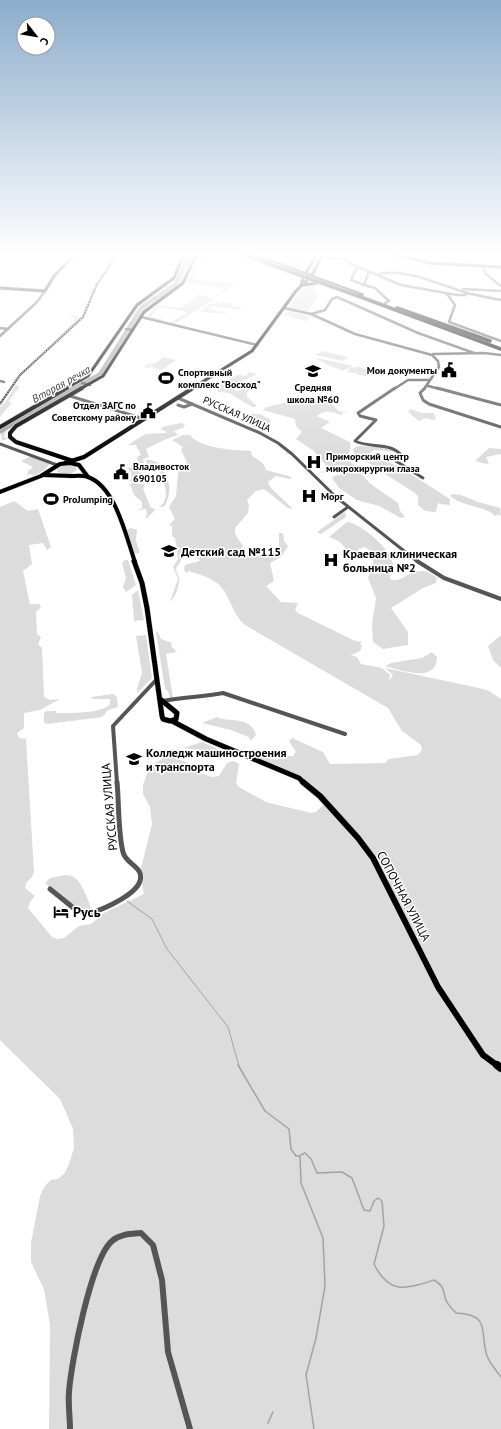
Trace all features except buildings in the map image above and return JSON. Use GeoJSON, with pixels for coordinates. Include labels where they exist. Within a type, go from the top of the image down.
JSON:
{"type":"FeatureCollection","features":[{"type":"Feature","properties":{"kind":"highway"},"geometry":{"type":"LineString","coordinates":[[421,321],[501,349]]}},
{"type":"Feature","properties":{"kind":"highway"},"geometry":{"type":"LineString","coordinates":[[433,321],[501,345]]}},
{"type":"Feature","properties":{"kind":"main road"},"geometry":{"type":"LineString","coordinates":[[0,427],[88,376],[126,321]]}},
{"type":"Feature","properties":{"kind":"main road"},"geometry":{"type":"LineString","coordinates":[[73,460],[16,442],[9,436],[16,426],[102,378],[108,371],[139,321]]}},
{"type":"Feature","properties":{"kind":"main road","name":"РУССКАЯ УЛИЦА"},"geometry":{"type":"LineString","coordinates":[[57,465],[84,457],[241,359],[257,345],[275,321]]}},
{"type":"Feature","properties":{"kind":"main road"},"geometry":{"type":"LineString","coordinates":[[70,476],[78,473],[84,457]]}},
{"type":"Feature","properties":{"kind":"main road"},"geometry":{"type":"LineString","coordinates":[[65,463],[74,464],[88,477],[98,482],[107,491],[120,518],[143,591],[157,679],[162,700],[162,718],[164,720],[172,721],[178,716],[178,713],[162,700]]}},
{"type":"Feature","properties":{"kind":"main road"},"geometry":{"type":"LineString","coordinates":[[0,492],[41,476],[57,465]]}},
{"type":"Feature","properties":{"kind":"main road"},"geometry":{"type":"LineString","coordinates":[[53,469],[53,473],[57,475]]}},
{"type":"Feature","properties":{"kind":"main road"},"geometry":{"type":"LineString","coordinates":[[41,476],[57,475],[88,477]]}},
{"type":"Feature","properties":{"kind":"main road","name":"СОПОЧНАЯ УЛИЦА"},"geometry":{"type":"LineString","coordinates":[[172,721],[206,739],[299,778],[320,796],[358,838],[373,858],[438,987],[483,1054],[501,1068]]}},
{"type":"Feature","properties":{"kind":"street"},"geometry":{"type":"LineString","coordinates":[[0,336],[17,321]]}},
{"type":"Feature","properties":{"kind":"street"},"geometry":{"type":"LineString","coordinates":[[156,321],[257,345]]}},
{"type":"Feature","properties":{"kind":"street"},"geometry":{"type":"LineString","coordinates":[[325,321],[354,334],[431,354],[451,356],[487,352],[501,355]]}},
{"type":"Feature","properties":{"kind":"street"},"geometry":{"type":"LineString","coordinates":[[390,321],[418,333],[474,353]]}},
{"type":"Feature","properties":{"kind":"street"},"geometry":{"type":"LineString","coordinates":[[450,321],[449,322],[501,341]]}},
{"type":"Feature","properties":{"kind":"street"},"geometry":{"type":"LineString","coordinates":[[0,328],[8,329]]}},
{"type":"Feature","properties":{"kind":"street"},"geometry":{"type":"LineString","coordinates":[[126,329],[133,330]]}},
{"type":"Feature","properties":{"kind":"street"},"geometry":{"type":"LineString","coordinates":[[431,354],[438,361],[439,367],[430,380],[428,386],[420,393],[425,402],[442,409],[489,421],[501,426]]}},
{"type":"Feature","properties":{"kind":"street"},"geometry":{"type":"LineString","coordinates":[[423,478],[396,461],[396,459],[402,456],[396,450],[387,446],[360,444],[355,441],[376,420],[361,417],[358,414],[360,410],[408,380],[430,380]]}},
{"type":"Feature","properties":{"kind":"street"},"geometry":{"type":"LineString","coordinates":[[0,381],[4,382]]}},
{"type":"Feature","properties":{"kind":"street"},"geometry":{"type":"LineString","coordinates":[[82,382],[90,385]]}},
{"type":"Feature","properties":{"kind":"street"},"geometry":{"type":"LineString","coordinates":[[428,386],[501,405]]}},
{"type":"Feature","properties":{"kind":"street"},"geometry":{"type":"LineString","coordinates":[[60,396],[144,419]]}},
{"type":"Feature","properties":{"kind":"street","name":"РУССКАЯ УЛИЦА"},"geometry":{"type":"LineString","coordinates":[[178,398],[260,433],[278,443],[293,455],[325,488],[411,557],[446,579],[501,599]]}},
{"type":"Feature","properties":{"kind":"street"},"geometry":{"type":"LineString","coordinates":[[178,405],[184,407],[192,404]]}},
{"type":"Feature","properties":{"kind":"street"},"geometry":{"type":"LineString","coordinates":[[0,444],[57,465]]}},
{"type":"Feature","properties":{"kind":"street"},"geometry":{"type":"LineString","coordinates":[[334,517],[348,507]]}},
{"type":"Feature","properties":{"kind":"street","name":"РУССКАЯ УЛИЦА"},"geometry":{"type":"LineString","coordinates":[[50,889],[76,910],[88,914],[124,897],[140,884],[141,876],[138,869],[128,862],[123,853],[113,726],[157,679]]}},
{"type":"Feature","properties":{"kind":"street"},"geometry":{"type":"LineString","coordinates":[[162,700],[187,697],[204,697],[223,693],[345,734]]}},
{"type":"Feature","properties":{"kind":"street"},"geometry":{"type":"LineString","coordinates":[[70,1429],[69,1391],[89,1292],[105,1250],[111,1242],[123,1234],[141,1233],[153,1245],[162,1280],[168,1352],[190,1429]]}},
{"type":"Feature","properties":{"kind":"shaded area"},"geometry":{"type":"Polygon","coordinates":[[[74,321],[78,321],[63,337],[41,356],[74,321]]]}},
{"type":"Feature","properties":{"kind":"shaded area"},"geometry":{"type":"Polygon","coordinates":[[[130,321],[137,321],[103,374],[88,383],[86,382],[98,374],[105,365],[130,321]]]}},
{"type":"Feature","properties":{"kind":"shaded area"},"geometry":{"type":"Polygon","coordinates":[[[173,321],[179,321],[174,324],[169,323],[173,321]]]}},
{"type":"Feature","properties":{"kind":"shaded area"},"geometry":{"type":"Polygon","coordinates":[[[322,351],[349,357],[342,361],[315,355],[322,351]]]}},
{"type":"Feature","properties":{"kind":"shaded area"},"geometry":{"type":"Polygon","coordinates":[[[164,357],[176,360],[162,370],[150,366],[164,357]]]}},
{"type":"Feature","properties":{"kind":"shaded area"},"geometry":{"type":"Polygon","coordinates":[[[313,357],[353,366],[343,371],[313,357]]]}},
{"type":"Feature","properties":{"kind":"shaded area"},"geometry":{"type":"Polygon","coordinates":[[[153,362],[148,367],[158,369],[144,367],[153,362]]]}},
{"type":"Feature","properties":{"kind":"shaded area"},"geometry":{"type":"Polygon","coordinates":[[[358,367],[378,372],[376,374],[378,375],[365,376],[355,374],[356,371],[354,373],[347,372],[350,368],[358,367]]]}},
{"type":"Feature","properties":{"kind":"shaded area"},"geometry":{"type":"Polygon","coordinates":[[[248,372],[257,374],[229,388],[238,391],[251,384],[260,384],[260,386],[252,386],[247,393],[247,397],[256,405],[256,407],[252,407],[229,393],[218,392],[217,387],[237,375],[247,376],[248,372]]]}},
{"type":"Feature","properties":{"kind":"shaded area"},"geometry":{"type":"Polygon","coordinates":[[[15,385],[18,385],[19,388],[9,401],[11,404],[0,417],[0,407],[7,400],[15,385]]]}},
{"type":"Feature","properties":{"kind":"shaded area"},"geometry":{"type":"Polygon","coordinates":[[[313,397],[333,401],[332,405],[340,412],[341,411],[350,413],[341,412],[343,414],[341,415],[332,412],[323,412],[317,416],[330,422],[321,428],[350,442],[348,457],[356,467],[355,469],[318,473],[330,470],[314,451],[296,439],[302,432],[296,426],[295,419],[263,410],[266,407],[313,397]]]}},
{"type":"Feature","properties":{"kind":"shaded area"},"geometry":{"type":"Polygon","coordinates":[[[56,398],[61,399],[13,427],[10,427],[6,431],[4,437],[8,438],[2,441],[0,429],[56,398]]]}},
{"type":"Feature","properties":{"kind":"shaded area"},"geometry":{"type":"Polygon","coordinates":[[[410,409],[422,413],[434,413],[436,419],[425,418],[419,421],[408,412],[410,409]]]}},
{"type":"Feature","properties":{"kind":"shaded area"},"geometry":{"type":"Polygon","coordinates":[[[249,414],[260,414],[271,420],[269,424],[263,428],[257,428],[247,424],[253,420],[245,416],[249,414]]]}},
{"type":"Feature","properties":{"kind":"shaded area"},"geometry":{"type":"Polygon","coordinates":[[[182,423],[185,425],[183,428],[174,431],[178,435],[146,449],[149,457],[143,459],[144,463],[140,463],[137,459],[138,456],[141,455],[136,445],[128,445],[145,434],[166,433],[167,432],[160,429],[165,426],[182,423]]]}},
{"type":"Feature","properties":{"kind":"shaded area"},"geometry":{"type":"Polygon","coordinates":[[[183,435],[190,435],[195,440],[218,448],[251,451],[252,456],[263,463],[266,470],[292,477],[290,479],[276,476],[268,482],[270,487],[293,509],[288,508],[264,489],[256,491],[247,500],[249,506],[248,513],[235,528],[235,534],[243,546],[240,550],[243,554],[248,556],[259,556],[271,553],[279,547],[279,533],[283,533],[284,541],[288,546],[281,557],[270,563],[274,581],[266,586],[281,602],[298,603],[295,610],[298,613],[355,641],[362,642],[360,644],[362,646],[360,651],[351,655],[357,657],[361,664],[382,668],[390,675],[389,681],[393,675],[385,668],[479,688],[489,691],[501,699],[501,1429],[49,1429],[50,1325],[44,1289],[31,1262],[31,1243],[40,1196],[45,1186],[51,1180],[58,1179],[64,1174],[69,1164],[74,1148],[73,1129],[60,1099],[0,1040],[0,507],[14,501],[28,511],[38,509],[51,547],[47,550],[43,543],[29,545],[32,564],[23,571],[30,604],[39,604],[41,607],[36,612],[37,634],[41,637],[38,644],[42,648],[44,697],[50,700],[60,699],[40,710],[24,713],[24,728],[17,733],[19,738],[26,739],[34,872],[32,877],[26,883],[25,888],[35,896],[30,902],[28,908],[52,937],[57,939],[64,938],[79,926],[91,924],[104,913],[144,894],[142,885],[144,876],[141,868],[152,824],[150,807],[143,794],[143,785],[150,766],[172,753],[172,757],[194,765],[194,771],[212,777],[219,776],[227,763],[233,761],[239,764],[236,783],[239,787],[266,802],[311,813],[316,812],[325,803],[320,793],[304,779],[264,762],[256,756],[276,760],[287,756],[293,756],[296,752],[289,741],[292,738],[323,752],[330,764],[385,763],[389,759],[418,755],[422,750],[421,745],[402,731],[388,708],[245,625],[237,616],[219,585],[211,579],[203,576],[189,571],[186,573],[184,569],[185,565],[200,561],[192,549],[187,546],[183,547],[185,551],[182,553],[181,561],[176,568],[179,584],[170,602],[178,579],[173,567],[178,559],[175,538],[172,536],[172,526],[169,525],[175,519],[169,507],[176,496],[178,473],[187,462],[181,450],[183,447],[172,440],[183,435]]]}},
{"type":"Feature","properties":{"kind":"shaded area"},"geometry":{"type":"Polygon","coordinates":[[[358,446],[386,447],[397,452],[374,450],[370,453],[373,456],[382,458],[385,461],[398,466],[450,499],[450,505],[439,504],[439,502],[436,511],[425,511],[418,505],[418,496],[415,493],[382,472],[366,469],[374,466],[354,455],[353,449],[358,446]]]}},
{"type":"Feature","properties":{"kind":"shaded area"},"geometry":{"type":"Polygon","coordinates":[[[489,448],[501,449],[501,454],[486,457],[489,463],[487,464],[475,461],[489,448]]]}},
{"type":"Feature","properties":{"kind":"shaded area"},"geometry":{"type":"Polygon","coordinates":[[[31,456],[50,464],[43,471],[33,476],[31,474],[27,475],[28,471],[33,467],[21,461],[31,456]]]}},
{"type":"Feature","properties":{"kind":"shaded area"},"geometry":{"type":"Polygon","coordinates":[[[146,460],[159,463],[169,483],[168,499],[165,506],[159,508],[164,502],[166,496],[165,489],[163,481],[159,481],[162,476],[159,470],[147,466],[146,460]]]}},
{"type":"Feature","properties":{"kind":"shaded area"},"geometry":{"type":"Polygon","coordinates":[[[67,464],[76,466],[76,471],[68,475],[57,472],[58,467],[67,464]]]}},
{"type":"Feature","properties":{"kind":"shaded area"},"geometry":{"type":"Polygon","coordinates":[[[138,467],[144,483],[129,481],[132,478],[131,472],[127,468],[138,467]]]}},
{"type":"Feature","properties":{"kind":"shaded area"},"geometry":{"type":"Polygon","coordinates":[[[353,472],[361,474],[372,485],[398,503],[400,511],[405,517],[401,518],[379,506],[357,500],[339,488],[332,478],[334,476],[353,472]]]}},
{"type":"Feature","properties":{"kind":"shaded area"},"geometry":{"type":"Polygon","coordinates":[[[130,484],[144,484],[145,487],[143,488],[151,508],[154,508],[155,510],[147,518],[145,518],[147,514],[146,509],[137,510],[142,508],[142,502],[134,495],[130,484]]]}},
{"type":"Feature","properties":{"kind":"shaded area"},"geometry":{"type":"Polygon","coordinates":[[[452,494],[461,495],[478,502],[500,508],[501,516],[497,514],[496,517],[487,510],[462,503],[450,496],[452,494]]]}},
{"type":"Feature","properties":{"kind":"shaded area"},"geometry":{"type":"Polygon","coordinates":[[[345,512],[346,517],[321,534],[317,532],[345,512]]]}},
{"type":"Feature","properties":{"kind":"shaded area"},"geometry":{"type":"Polygon","coordinates":[[[347,522],[360,527],[382,545],[393,565],[390,579],[400,579],[410,574],[422,571],[437,578],[436,583],[423,588],[391,608],[408,632],[408,645],[383,649],[373,642],[372,624],[376,598],[368,578],[373,563],[372,552],[365,547],[358,549],[358,554],[352,554],[338,541],[329,537],[347,522]]]}},
{"type":"Feature","properties":{"kind":"shaded area"},"geometry":{"type":"Polygon","coordinates":[[[131,528],[137,530],[136,541],[140,553],[134,554],[126,530],[131,528]]]}},
{"type":"Feature","properties":{"kind":"shaded area"},"geometry":{"type":"Polygon","coordinates":[[[125,560],[128,560],[136,585],[126,592],[123,587],[126,578],[122,563],[125,560]]]}},
{"type":"Feature","properties":{"kind":"shaded area"},"geometry":{"type":"Polygon","coordinates":[[[138,590],[144,620],[134,621],[132,595],[138,590]]]}},
{"type":"Feature","properties":{"kind":"shaded area"},"geometry":{"type":"Polygon","coordinates":[[[156,632],[158,632],[161,639],[172,643],[171,646],[177,652],[166,654],[173,698],[170,698],[168,691],[165,689],[156,632]]]}},
{"type":"Feature","properties":{"kind":"shaded area"},"geometry":{"type":"Polygon","coordinates":[[[146,635],[152,678],[137,693],[142,673],[136,636],[146,635]]]}},
{"type":"Feature","properties":{"kind":"shaded area"},"geometry":{"type":"Polygon","coordinates":[[[501,635],[501,668],[493,660],[488,646],[501,635]]]}},
{"type":"Feature","properties":{"kind":"shaded area"},"geometry":{"type":"Polygon","coordinates":[[[432,652],[437,657],[435,665],[431,670],[425,673],[408,672],[385,666],[391,663],[422,658],[432,652]]]}},
{"type":"Feature","properties":{"kind":"shaded area"},"geometry":{"type":"Polygon","coordinates":[[[113,694],[117,697],[118,707],[108,710],[102,717],[48,724],[44,723],[44,714],[46,711],[68,713],[100,710],[110,704],[110,699],[93,699],[91,697],[113,694]]]}},
{"type":"Feature","properties":{"kind":"shaded area"},"geometry":{"type":"Polygon","coordinates":[[[217,717],[221,719],[244,722],[253,729],[256,735],[250,741],[249,737],[231,730],[202,723],[217,717]]]}},
{"type":"Feature","properties":{"kind":"shaded area"},"geometry":{"type":"Polygon","coordinates":[[[202,742],[233,756],[229,757],[212,751],[183,748],[202,742]]]}},
{"type":"Feature","properties":{"kind":"shaded area"},"geometry":{"type":"Polygon","coordinates":[[[65,875],[72,876],[78,880],[85,892],[90,906],[91,909],[89,911],[76,909],[45,883],[50,878],[65,875]]]}},
{"type":"Feature","properties":{"kind":"waterway","name":"Вторая речка"},"geometry":{"type":"LineString","coordinates":[[73,389],[100,374],[133,321]]}},
{"type":"Feature","properties":{"kind":"waterway","name":"Вторая речка"},"geometry":{"type":"LineString","coordinates":[[0,431],[75,388]]}},
{"type":"Feature","properties":{"kind":"waterway"},"geometry":{"type":"LineString","coordinates":[[127,901],[152,919],[167,949],[228,1027],[239,1066]]}},
{"type":"Feature","properties":{"kind":"waterway"},"geometry":{"type":"LineString","coordinates":[[238,1065],[265,1111],[289,1129],[291,1149],[296,1156],[300,1156],[301,1183],[323,1238],[325,1286],[316,1338],[306,1375],[314,1429]]}},
{"type":"Feature","properties":{"kind":"waterway"},"geometry":{"type":"LineString","coordinates":[[301,1155],[305,1153],[311,1159],[317,1173],[342,1172],[352,1178],[364,1210],[370,1211],[374,1201],[378,1198],[382,1201],[384,1226],[374,1264],[380,1274],[386,1281],[399,1287],[415,1286],[434,1280],[438,1283],[443,1288],[445,1299],[456,1313],[467,1314],[480,1321],[487,1356],[501,1377]]}},
{"type":"Feature","properties":{"kind":"waterway"},"geometry":{"type":"LineString","coordinates":[[268,1423],[273,1412]]}},
{"type":"Feature","properties":{"kind":"railway"},"geometry":{"type":"LineString","coordinates":[[0,404],[20,375],[79,321]]}},
{"type":"Feature","properties":{"kind":"place","name":"Мои документы"},"geometry":{"type":"Point","coordinates":[449,370]}},
{"type":"Feature","properties":{"kind":"place","name":"Средняя школа №60"},"geometry":{"type":"Point","coordinates":[313,371]}},
{"type":"Feature","properties":{"kind":"place","name":"Спортивный комплекс \"Восход\""},"geometry":{"type":"Point","coordinates":[166,378]}},
{"type":"Feature","properties":{"kind":"place","name":"Отдел ЗАГС по Советскому району"},"geometry":{"type":"Point","coordinates":[148,411]}},
{"type":"Feature","properties":{"kind":"place","name":"Приморский центр микрохирургии глаза"},"geometry":{"type":"Point","coordinates":[314,462]}},
{"type":"Feature","properties":{"kind":"place","name":"Владивосток 690105"},"geometry":{"type":"Point","coordinates":[121,472]}},
{"type":"Feature","properties":{"kind":"place","name":"Морг"},"geometry":{"type":"Point","coordinates":[309,496]}},
{"type":"Feature","properties":{"kind":"place","name":"ProJumping"},"geometry":{"type":"Point","coordinates":[51,499]}},
{"type":"Feature","properties":{"kind":"place","name":"Детский сад №115"},"geometry":{"type":"Point","coordinates":[169,551]}},
{"type":"Feature","properties":{"kind":"place","name":"Краевая клиническая больница №2"},"geometry":{"type":"Point","coordinates":[331,560]}},
{"type":"Feature","properties":{"kind":"place","name":"Колледж машиностроения и транспорта"},"geometry":{"type":"Point","coordinates":[134,759]}},
{"type":"Feature","properties":{"kind":"place","name":"Русь"},"geometry":{"type":"Point","coordinates":[61,912]}}]}
